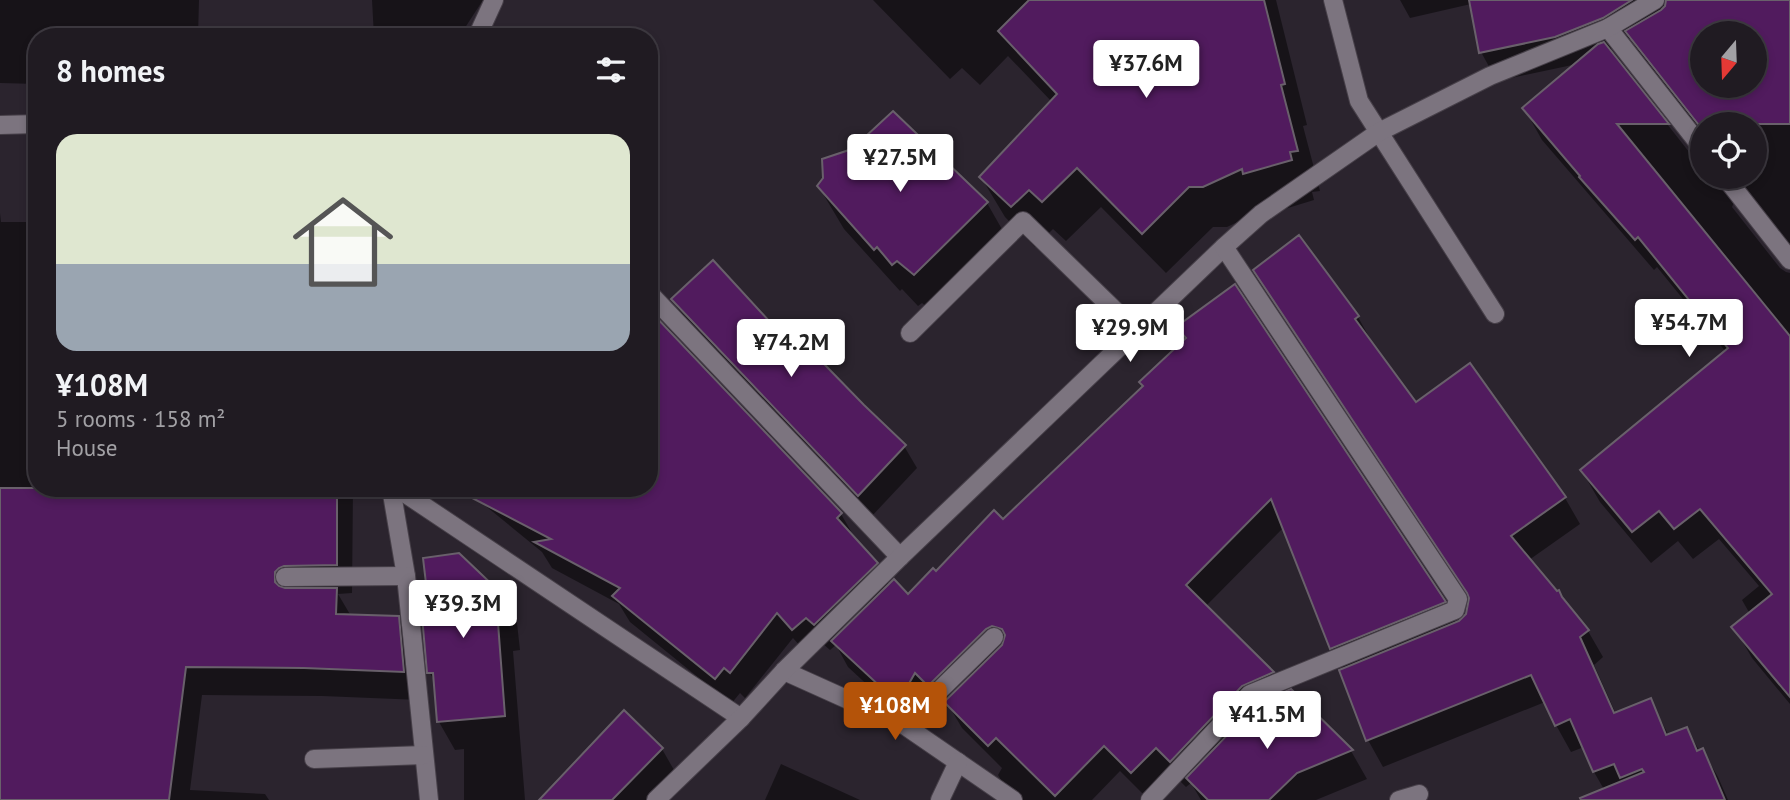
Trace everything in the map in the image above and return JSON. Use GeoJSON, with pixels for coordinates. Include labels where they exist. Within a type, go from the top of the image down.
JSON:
{"type":"FeatureCollection","features":[{"type":"Feature","properties":{"kind":"street"},"geometry":{"type":"LineString","coordinates":[[481,28],[494,0]]}},
{"type":"Feature","properties":{"kind":"street"},"geometry":{"type":"LineString","coordinates":[[1333,0],[1359,101],[1494,314]]}},
{"type":"Feature","properties":{"kind":"street"},"geometry":{"type":"LineString","coordinates":[[656,800],[900,557],[1261,214],[1379,132],[1490,76],[1608,28],[1655,0]]}},
{"type":"Feature","properties":{"kind":"street"},"geometry":{"type":"LineString","coordinates":[[1608,28],[1690,132]]}},
{"type":"Feature","properties":{"kind":"street"},"geometry":{"type":"LineString","coordinates":[[0,125],[28,124]]}},
{"type":"Feature","properties":{"kind":"street"},"geometry":{"type":"LineString","coordinates":[[1734,189],[1790,260]]}},
{"type":"Feature","properties":{"kind":"street"},"geometry":{"type":"LineString","coordinates":[[910,333],[1023,220],[1136,331]]}},
{"type":"Feature","properties":{"kind":"street"},"geometry":{"type":"LineString","coordinates":[[1150,800],[1250,694],[1455,610],[1458,599],[1224,247]]}},
{"type":"Feature","properties":{"kind":"street"},"geometry":{"type":"LineString","coordinates":[[658,302],[900,557]]}},
{"type":"Feature","properties":{"kind":"street"},"geometry":{"type":"LineString","coordinates":[[393,497],[406,576],[429,800]]}},
{"type":"Feature","properties":{"kind":"street"},"geometry":{"type":"LineString","coordinates":[[410,497],[741,718]]}},
{"type":"Feature","properties":{"kind":"street"},"geometry":{"type":"LineString","coordinates":[[285,577],[406,576]]}},
{"type":"Feature","properties":{"kind":"street"},"geometry":{"type":"LineString","coordinates":[[904,725],[994,638]]}},
{"type":"Feature","properties":{"kind":"street"},"geometry":{"type":"LineString","coordinates":[[784,671],[904,725],[1013,800]]}},
{"type":"Feature","properties":{"kind":"street"},"geometry":{"type":"LineString","coordinates":[[314,759],[424,755]]}},
{"type":"Feature","properties":{"kind":"street"},"geometry":{"type":"LineString","coordinates":[[940,800],[958,762]]}},
{"type":"Feature","properties":{"kind":"street"},"geometry":{"type":"LineString","coordinates":[[1399,800],[1419,794]]}},
{"type":"Feature","properties":{"kind":"building"},"geometry":{"type":"Polygon","coordinates":[[[1029,0],[1264,0],[1298,151],[1290,152],[1292,160],[1243,174],[1242,169],[1203,187],[1189,187],[1142,234],[1077,168],[1042,202],[1029,190],[1011,207],[979,177],[1057,94],[998,31],[1029,0]]]}},
{"type":"Feature","properties":{"kind":"building"},"geometry":{"type":"Polygon","coordinates":[[[1469,0],[1632,0],[1603,18],[1555,37],[1479,53],[1469,0]]]}},
{"type":"Feature","properties":{"kind":"building"},"geometry":{"type":"Polygon","coordinates":[[[1666,0],[1790,0],[1790,124],[1767,124],[1767,112],[1690,114],[1625,31],[1661,10],[1666,0]]]}},
{"type":"Feature","properties":{"kind":"building"},"geometry":{"type":"Polygon","coordinates":[[[1604,42],[1669,124],[1617,124],[1790,336],[1790,697],[1731,627],[1772,594],[1700,509],[1674,529],[1659,511],[1632,532],[1580,470],[1728,348],[1638,237],[1635,240],[1522,108],[1598,44],[1604,42]]]}},
{"type":"Feature","properties":{"kind":"building"},"geometry":{"type":"Polygon","coordinates":[[[893,111],[988,202],[914,275],[897,261],[892,265],[877,247],[874,250],[817,186],[823,178],[822,159],[852,149],[893,111]]]}},
{"type":"Feature","properties":{"kind":"building"},"geometry":{"type":"Polygon","coordinates":[[[1299,235],[1359,316],[1355,319],[1416,402],[1470,363],[1566,497],[1511,536],[1557,591],[1559,590],[1589,630],[1580,637],[1614,713],[1651,698],[1666,735],[1687,727],[1697,751],[1703,748],[1725,800],[1581,800],[1580,798],[1644,772],[1642,769],[1620,778],[1614,764],[1593,772],[1570,719],[1555,726],[1531,675],[1366,741],[1339,670],[1459,621],[1466,614],[1469,598],[1253,270],[1299,235]]]}},
{"type":"Feature","properties":{"kind":"building"},"geometry":{"type":"Polygon","coordinates":[[[713,260],[781,334],[788,327],[906,445],[858,496],[671,299],[713,260]]]}},
{"type":"Feature","properties":{"kind":"building"},"geometry":{"type":"Polygon","coordinates":[[[1235,284],[1446,602],[1330,649],[1271,499],[1186,585],[1274,672],[1242,686],[1170,762],[1156,748],[1131,773],[1104,746],[1055,796],[996,738],[988,746],[944,702],[1002,645],[1005,635],[1002,629],[992,626],[986,629],[928,686],[915,673],[898,703],[831,641],[894,579],[908,594],[933,568],[936,571],[994,510],[1003,519],[1143,386],[1139,382],[1186,338],[1176,327],[1235,284]]]}},
{"type":"Feature","properties":{"kind":"building"},"geometry":{"type":"Polygon","coordinates":[[[658,319],[842,513],[837,518],[878,563],[814,625],[806,618],[792,630],[777,613],[730,673],[724,668],[715,679],[612,596],[620,588],[534,542],[551,539],[470,497],[658,497],[658,319]]]}},
{"type":"Feature","properties":{"kind":"building"},"geometry":{"type":"Polygon","coordinates":[[[0,488],[28,488],[28,497],[337,497],[337,565],[284,566],[275,572],[275,582],[285,588],[337,588],[336,614],[399,616],[404,672],[186,667],[169,800],[0,800],[0,488]]]}},
{"type":"Feature","properties":{"kind":"building"},"geometry":{"type":"Polygon","coordinates":[[[459,553],[501,593],[505,622],[498,623],[505,716],[437,722],[433,673],[427,673],[422,616],[430,617],[423,558],[459,553]]]}},
{"type":"Feature","properties":{"kind":"building"},"geometry":{"type":"Polygon","coordinates":[[[1291,689],[1353,750],[1297,773],[1269,800],[1208,800],[1186,778],[1257,704],[1291,689]]]}},
{"type":"Feature","properties":{"kind":"building"},"geometry":{"type":"Polygon","coordinates":[[[624,710],[663,748],[612,800],[539,800],[624,710]]]}}]}
